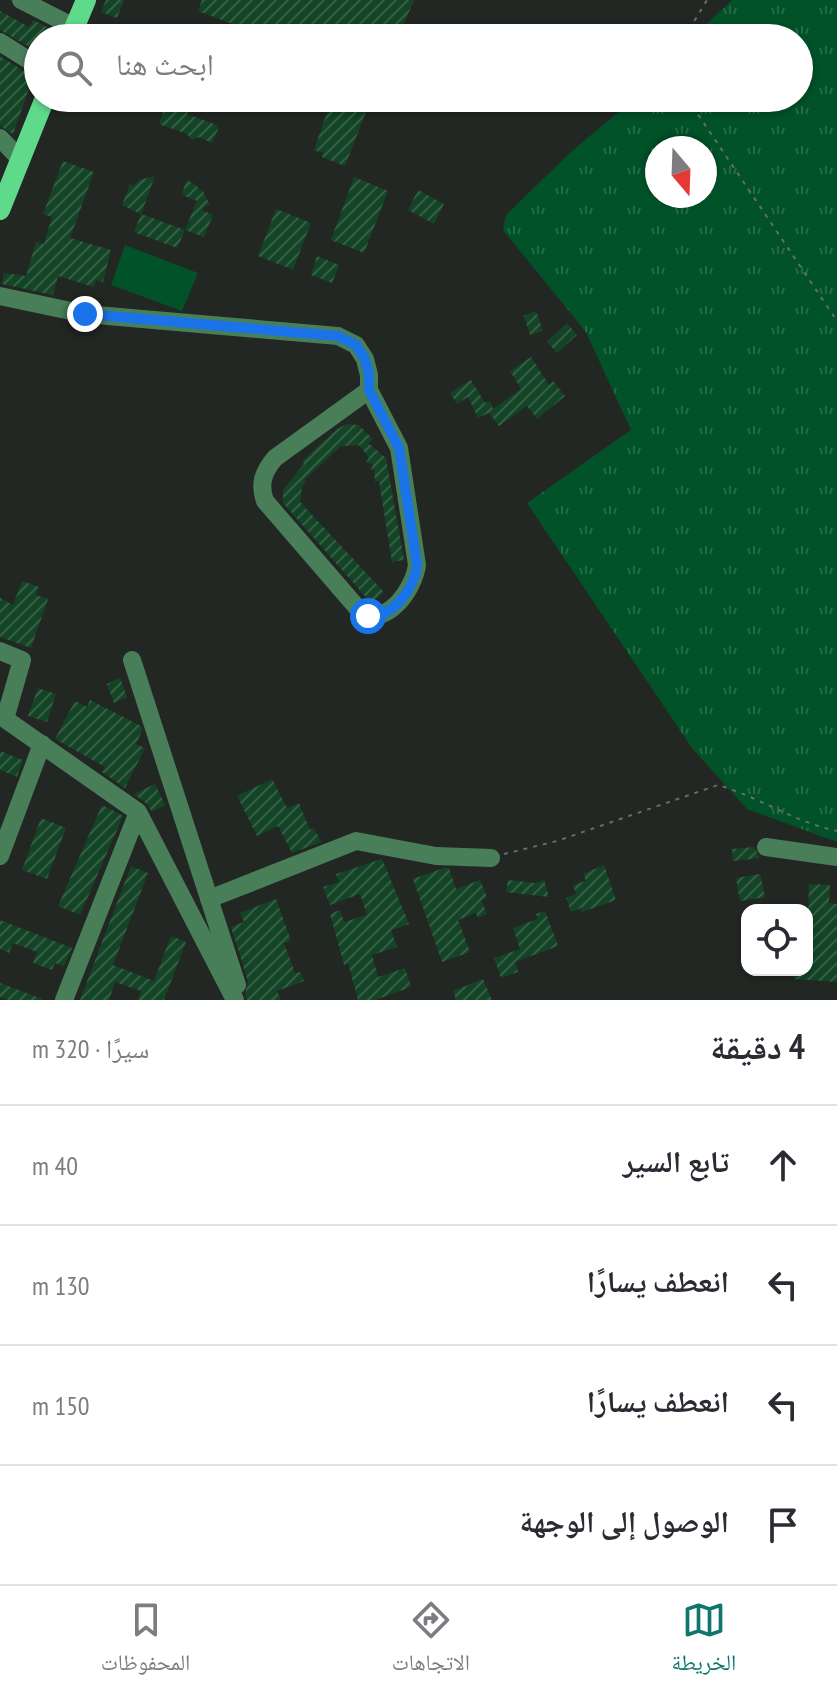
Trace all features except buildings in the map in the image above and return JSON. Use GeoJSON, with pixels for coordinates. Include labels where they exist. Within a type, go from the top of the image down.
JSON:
{"type":"FeatureCollection","features":[{"type":"Feature","properties":{"kind":"main road"},"geometry":{"type":"LineString","coordinates":[[76,24],[86,0]]}},
{"type":"Feature","properties":{"kind":"main road"},"geometry":{"type":"LineString","coordinates":[[0,210],[40,112]]}},
{"type":"Feature","properties":{"kind":"street"},"geometry":{"type":"LineString","coordinates":[[21,0],[58,24]]}},
{"type":"Feature","properties":{"kind":"street"},"geometry":{"type":"LineString","coordinates":[[0,42],[24,57]]}},
{"type":"Feature","properties":{"kind":"street"},"geometry":{"type":"LineString","coordinates":[[0,138],[21,160]]}},
{"type":"Feature","properties":{"kind":"street"},"geometry":{"type":"LineString","coordinates":[[0,296],[85,314],[338,336],[356,345],[365,359],[369,390],[399,448],[417,565],[416,578],[405,596],[374,617],[360,611],[265,501],[261,490],[267,467],[275,458],[369,390]]}},
{"type":"Feature","properties":{"kind":"street"},"geometry":{"type":"LineString","coordinates":[[0,651],[22,660],[5,719],[138,812],[238,1000]]}},
{"type":"Feature","properties":{"kind":"street"},"geometry":{"type":"LineString","coordinates":[[132,660],[238,1000]]}},
{"type":"Feature","properties":{"kind":"street"},"geometry":{"type":"LineString","coordinates":[[0,856],[7,813],[42,744]]}},
{"type":"Feature","properties":{"kind":"street"},"geometry":{"type":"LineString","coordinates":[[64,1000],[138,812]]}},
{"type":"Feature","properties":{"kind":"street"},"geometry":{"type":"LineString","coordinates":[[209,899],[356,841],[436,856],[491,858]]}},
{"type":"Feature","properties":{"kind":"street"},"geometry":{"type":"LineString","coordinates":[[766,847],[837,857]]}},
{"type":"Feature","properties":{"kind":"path"},"geometry":{"type":"LineString","coordinates":[[692,24],[707,0]]}},
{"type":"Feature","properties":{"kind":"path"},"geometry":{"type":"LineString","coordinates":[[696,112],[837,321]]}},
{"type":"Feature","properties":{"kind":"path"},"geometry":{"type":"LineString","coordinates":[[491,858],[557,841],[718,785],[739,791],[815,827],[837,831]]}},
{"type":"Feature","properties":{"kind":"green space"},"geometry":{"type":"Polygon","coordinates":[[[732,0],[837,0],[837,842],[747,809],[692,748],[527,503],[631,430],[586,332],[503,230],[506,215],[571,152],[618,112],[813,112],[813,24],[707,24],[732,0]]]}},
{"type":"Feature","properties":{"kind":"green space"},"geometry":{"type":"Polygon","coordinates":[[[125,245],[198,273],[182,311],[111,285],[125,245]]]}},
{"type":"Feature","properties":{"kind":"route"},"geometry":{"type":"LineString","coordinates":[[85,314],[338,336],[356,345],[365,359],[369,390],[399,448],[417,565],[416,578],[405,596],[381,615],[368,616]]}}]}
